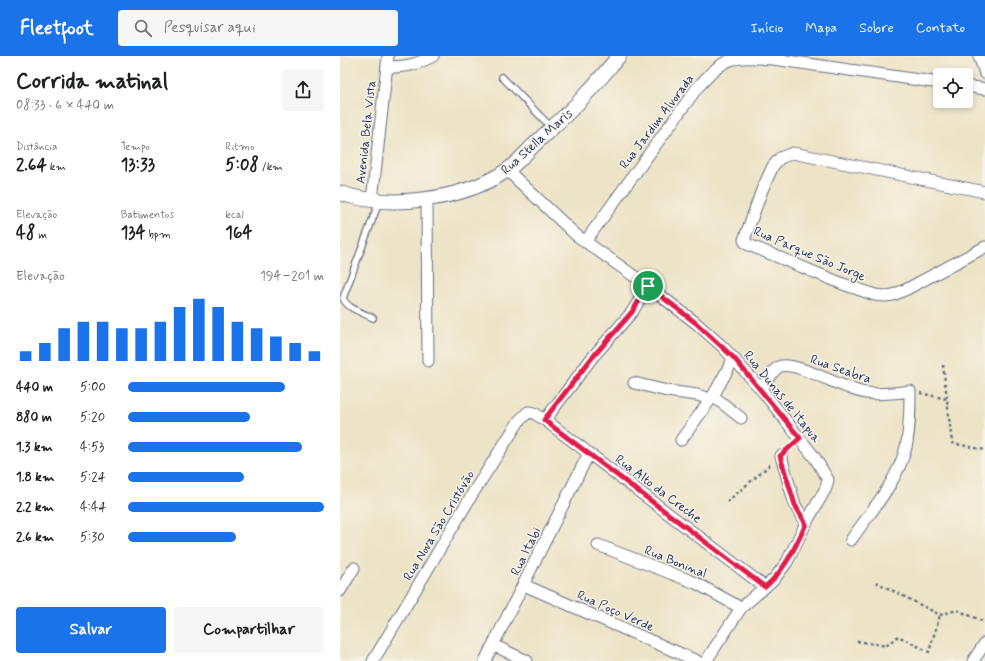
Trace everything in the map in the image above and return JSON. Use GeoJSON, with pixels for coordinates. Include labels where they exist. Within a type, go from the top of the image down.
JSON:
{"type":"FeatureCollection","features":[{"type":"Feature","properties":{"kind":"street","name":"Avenida Bela Vista"},"geometry":{"type":"LineString","coordinates":[[376,200],[387,61],[406,66],[420,63],[433,56]]}},
{"type":"Feature","properties":{"kind":"street","name":"Rua Stella Maris"},"geometry":{"type":"LineString","coordinates":[[341,196],[401,202],[428,200],[489,181],[507,170],[552,128],[585,96],[619,56]]}},
{"type":"Feature","properties":{"kind":"street"},"geometry":{"type":"LineString","coordinates":[[979,56],[985,73]]}},
{"type":"Feature","properties":{"kind":"street","name":"Rua Jardim Alvorada"},"geometry":{"type":"LineString","coordinates":[[585,242],[697,88],[709,74],[725,61],[734,57],[773,59],[933,81]]}},
{"type":"Feature","properties":{"kind":"street"},"geometry":{"type":"LineString","coordinates":[[973,87],[985,89]]}},
{"type":"Feature","properties":{"kind":"street","name":"Rua Parque São Jorge"},"geometry":{"type":"LineString","coordinates":[[985,192],[793,153],[780,158],[773,166],[762,190],[744,240],[749,245],[843,284],[875,295],[885,296],[893,295],[907,289],[985,247]]}},
{"type":"Feature","properties":{"kind":"street","name":"Rua Dunas de Itapua"},"geometry":{"type":"LineString","coordinates":[[507,170],[555,216],[585,242],[648,286],[696,323],[734,358],[815,458],[828,480],[826,488],[806,524]]}},
{"type":"Feature","properties":{"kind":"street"},"geometry":{"type":"LineString","coordinates":[[428,200],[428,360]]}},
{"type":"Feature","properties":{"kind":"street"},"geometry":{"type":"LineString","coordinates":[[544,420],[591,359],[632,312],[648,286]]}},
{"type":"Feature","properties":{"kind":"street"},"geometry":{"type":"LineString","coordinates":[[681,440],[712,397],[734,358]]}},
{"type":"Feature","properties":{"kind":"street","name":"Rua Seabra"},"geometry":{"type":"LineString","coordinates":[[760,389],[778,367],[783,366],[803,370],[835,383],[866,393],[880,394],[910,391]]}},
{"type":"Feature","properties":{"kind":"street"},"geometry":{"type":"LineString","coordinates":[[634,383],[667,391],[712,397],[741,418]]}},
{"type":"Feature","properties":{"kind":"street"},"geometry":{"type":"LineString","coordinates":[[851,540],[888,488],[900,465],[906,448],[909,428],[910,391]]}},
{"type":"Feature","properties":{"kind":"street","name":"Rua Nova São Cristóvão"},"geometry":{"type":"LineString","coordinates":[[373,661],[515,427],[528,412],[534,413]]}},
{"type":"Feature","properties":{"kind":"street","name":"Rua Alto da Creche"},"geometry":{"type":"LineString","coordinates":[[534,413],[765,587]]}},
{"type":"Feature","properties":{"kind":"street","name":"Rua Itabi"},"geometry":{"type":"LineString","coordinates":[[485,661],[589,453]]}},
{"type":"Feature","properties":{"kind":"street"},"geometry":{"type":"LineString","coordinates":[[706,661],[741,608],[775,578],[787,562],[806,524],[795,505],[780,456]]}},
{"type":"Feature","properties":{"kind":"street","name":"Rua Boninal"},"geometry":{"type":"LineString","coordinates":[[598,545],[696,583],[741,608]]}},
{"type":"Feature","properties":{"kind":"street"},"geometry":{"type":"LineString","coordinates":[[340,590],[354,568]]}},
{"type":"Feature","properties":{"kind":"street","name":"Rua Poço Verde"},"geometry":{"type":"LineString","coordinates":[[524,585],[697,661]]}},
{"type":"Feature","properties":{"kind":"street"},"geometry":{"type":"LineString","coordinates":[[973,661],[985,643]]}},
{"type":"Feature","properties":{"kind":"street"},"geometry":{"type":"LineString","coordinates":[[493,645],[527,661]]}},
{"type":"Feature","properties":{"kind":"lane"},"geometry":{"type":"LineString","coordinates":[[502,77],[552,128]]}},
{"type":"Feature","properties":{"kind":"lane"},"geometry":{"type":"LineString","coordinates":[[373,318],[350,306],[344,298],[376,200]]}},
{"type":"Feature","properties":{"kind":"path"},"geometry":{"type":"LineString","coordinates":[[943,365],[952,443],[985,450]]}},
{"type":"Feature","properties":{"kind":"path"},"geometry":{"type":"LineString","coordinates":[[910,391],[947,399]]}},
{"type":"Feature","properties":{"kind":"path"},"geometry":{"type":"LineString","coordinates":[[727,502],[780,456]]}},
{"type":"Feature","properties":{"kind":"path"},"geometry":{"type":"LineString","coordinates":[[876,582],[940,615],[957,610],[985,622]]}},
{"type":"Feature","properties":{"kind":"path"},"geometry":{"type":"LineString","coordinates":[[857,641],[886,646],[898,636],[929,652],[940,615]]}},
{"type":"Feature","properties":{"kind":"route"},"geometry":{"type":"LineString","coordinates":[[648,286],[696,323],[734,358],[800,438],[780,456],[795,505],[806,524],[782,570],[765,587],[544,420],[591,359],[632,312],[648,286]]}}]}
